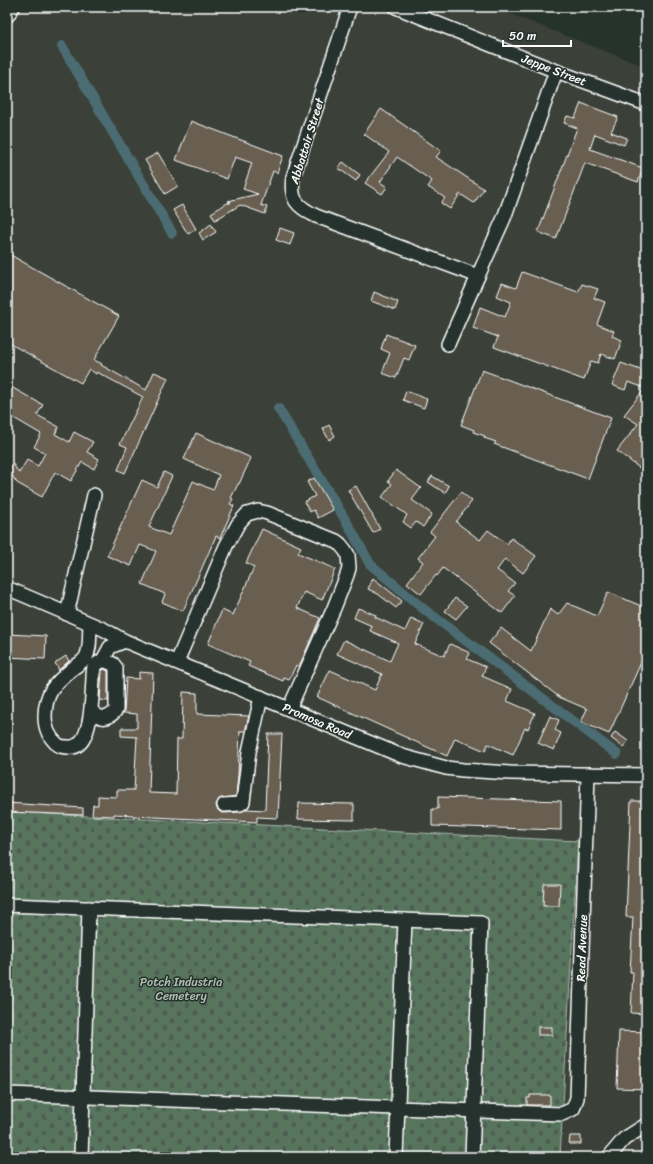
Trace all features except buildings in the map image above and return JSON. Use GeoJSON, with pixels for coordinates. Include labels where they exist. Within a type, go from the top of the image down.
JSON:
{"type":"FeatureCollection","features":[{"type":"Feature","properties":{"kind":"street"},"geometry":{"type":"LineString","coordinates":[[7,16],[13,7]]}},
{"type":"Feature","properties":{"kind":"street","name":"Abbattoir Street"},"geometry":{"type":"LineString","coordinates":[[350,7],[293,177],[292,190],[295,200],[305,210],[316,216],[478,276]]}},
{"type":"Feature","properties":{"kind":"street","name":"Jeppe Street"},"geometry":{"type":"LineString","coordinates":[[396,7],[556,71],[646,104]]}},
{"type":"Feature","properties":{"kind":"street"},"geometry":{"type":"LineString","coordinates":[[448,344],[504,218],[556,71]]}},
{"type":"Feature","properties":{"kind":"street"},"geometry":{"type":"LineString","coordinates":[[68,614],[94,495]]}},
{"type":"Feature","properties":{"kind":"street"},"geometry":{"type":"LineString","coordinates":[[177,662],[226,546],[242,519],[247,514],[258,511],[296,524],[340,544],[348,556],[349,568],[334,608],[289,709]]}},
{"type":"Feature","properties":{"kind":"street","name":"Promosa Road"},"geometry":{"type":"LineString","coordinates":[[7,588],[68,614],[125,641],[402,756],[446,768],[510,772],[646,775]]}},
{"type":"Feature","properties":{"kind":"street"},"geometry":{"type":"LineString","coordinates":[[90,624],[89,651],[85,659],[59,680],[49,693],[45,704],[45,721],[49,737],[59,746],[72,748],[79,743],[86,733],[91,710],[94,666],[103,660],[110,647],[125,641]]}},
{"type":"Feature","properties":{"kind":"street"},"geometry":{"type":"LineString","coordinates":[[91,710],[96,716],[105,718],[112,715],[116,710],[116,668],[113,664],[103,660]]}},
{"type":"Feature","properties":{"kind":"street"},"geometry":{"type":"LineString","coordinates":[[224,804],[240,804],[243,802],[249,752],[261,697]]}},
{"type":"Feature","properties":{"kind":"street","name":"Read Avenue"},"geometry":{"type":"LineString","coordinates":[[474,1111],[562,1114],[573,1109],[577,1098],[588,774]]}},
{"type":"Feature","properties":{"kind":"street"},"geometry":{"type":"LineString","coordinates":[[7,905],[481,923],[472,1157]]}},
{"type":"Feature","properties":{"kind":"street"},"geometry":{"type":"LineString","coordinates":[[81,1157],[89,908]]}},
{"type":"Feature","properties":{"kind":"street"},"geometry":{"type":"LineString","coordinates":[[396,1157],[405,920]]}},
{"type":"Feature","properties":{"kind":"street"},"geometry":{"type":"LineString","coordinates":[[7,1094],[474,1111]]}},
{"type":"Feature","properties":{"kind":"street"},"geometry":{"type":"LineString","coordinates":[[609,1157],[624,1139],[646,1125]]}},
{"type":"Feature","properties":{"kind":"shaded area"},"geometry":{"type":"Polygon","coordinates":[[[7,7],[492,7],[646,67],[646,1157],[7,1157],[7,7]]]}},
{"type":"Feature","properties":{"kind":"green space","name":"Potch Industria Cemetery"},"geometry":{"type":"Polygon","coordinates":[[[7,812],[578,841],[560,1157],[7,1157],[7,812]]]}},
{"type":"Feature","properties":{"kind":"waterway"},"geometry":{"type":"LineString","coordinates":[[62,46],[172,233]]}},
{"type":"Feature","properties":{"kind":"waterway"},"geometry":{"type":"LineString","coordinates":[[278,408],[349,526],[370,564],[421,607],[617,754]]}}]}
